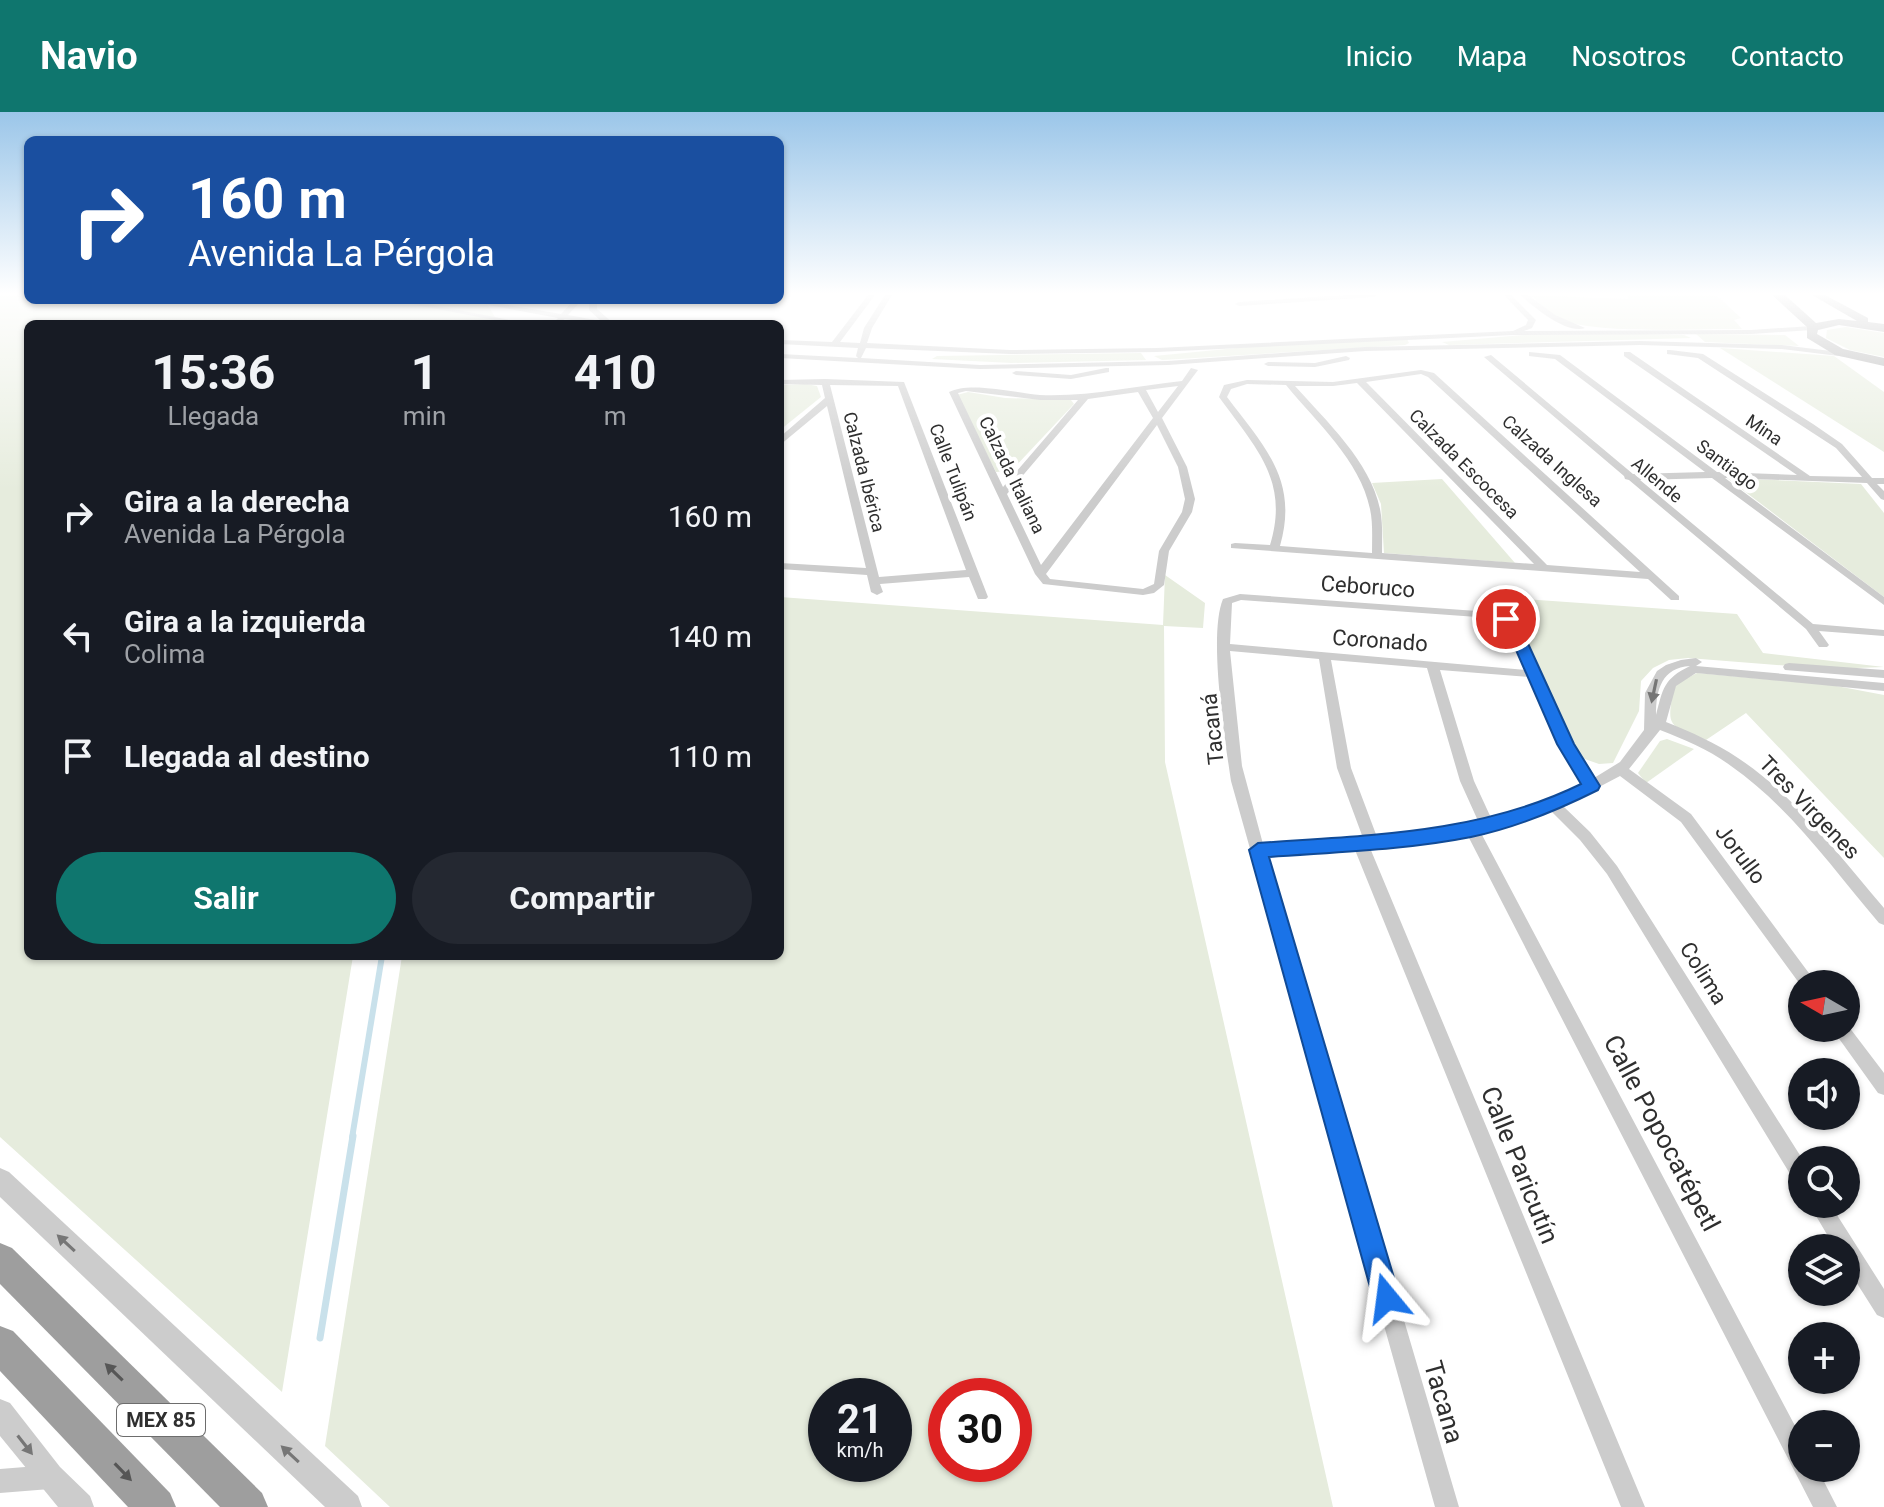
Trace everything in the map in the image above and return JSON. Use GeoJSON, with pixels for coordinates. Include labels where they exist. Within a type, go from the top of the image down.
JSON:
{"type":"FeatureCollection","features":[{"type":"Feature","properties":{"kind":"highway","name":"MEX 85"},"geometry":{"type":"LineString","coordinates":[[0,1260],[248,1507]]}},
{"type":"Feature","properties":{"kind":"highway","name":"MEX 85"},"geometry":{"type":"LineString","coordinates":[[0,1344],[156,1507]]}},
{"type":"Feature","properties":{"kind":"main road"},"geometry":{"type":"LineString","coordinates":[[1859,360],[1884,376]]}},
{"type":"Feature","properties":{"kind":"street"},"geometry":{"type":"LineString","coordinates":[[827,360],[980,367],[1218,360]]}},
{"type":"Feature","properties":{"kind":"street"},"geometry":{"type":"LineString","coordinates":[[933,360],[935,365]]}},
{"type":"Feature","properties":{"kind":"street"},"geometry":{"type":"LineString","coordinates":[[1161,360],[1168,363]]}},
{"type":"Feature","properties":{"kind":"street"},"geometry":{"type":"LineString","coordinates":[[1222,360],[1315,365],[1340,360]]}},
{"type":"Feature","properties":{"kind":"street","name":"Allende"},"geometry":{"type":"LineString","coordinates":[[1492,360],[1810,627],[1823,645]]}},
{"type":"Feature","properties":{"kind":"street","name":"Santiago"},"geometry":{"type":"LineString","coordinates":[[1557,360],[1884,602]]}},
{"type":"Feature","properties":{"kind":"street","name":"Mina"},"geometry":{"type":"LineString","coordinates":[[1632,360],[1806,477]]}},
{"type":"Feature","properties":{"kind":"street","name":"Mina"},"geometry":{"type":"LineString","coordinates":[[1706,360],[1839,446],[1871,481]]}},
{"type":"Feature","properties":{"kind":"street"},"geometry":{"type":"LineString","coordinates":[[980,367],[1068,382],[1126,364]]}},
{"type":"Feature","properties":{"kind":"street"},"geometry":{"type":"LineString","coordinates":[[1298,365],[1317,385]]}},
{"type":"Feature","properties":{"kind":"street"},"geometry":{"type":"LineString","coordinates":[[1315,365],[1333,384]]}},
{"type":"Feature","properties":{"kind":"street"},"geometry":{"type":"LineString","coordinates":[[1140,388],[1157,419],[1180,458],[1188,483],[1189,507],[1163,546],[1159,585],[1150,591],[1050,583],[1040,574],[1157,419],[1183,383],[1194,370]]}},
{"type":"Feature","properties":{"kind":"street","name":"Calzada Inglesa"},"geometry":{"type":"LineString","coordinates":[[1274,549],[1283,515],[1280,486],[1267,458],[1223,397],[1227,387],[1238,383],[1333,384],[1409,371],[1431,375],[1675,598]]}},
{"type":"Feature","properties":{"kind":"street"},"geometry":{"type":"LineString","coordinates":[[1047,377],[1048,397],[1085,397],[1183,383]]}},
{"type":"Feature","properties":{"kind":"street"},"geometry":{"type":"LineString","coordinates":[[784,382],[825,381]]}},
{"type":"Feature","properties":{"kind":"street","name":"Calle Tulipán"},"geometry":{"type":"LineString","coordinates":[[825,381],[901,384],[982,597]]}},
{"type":"Feature","properties":{"kind":"street","name":"Calzada Ibérica"},"geometry":{"type":"LineString","coordinates":[[825,381],[873,582]]}},
{"type":"Feature","properties":{"kind":"street","name":"Calzada Escocesa"},"geometry":{"type":"LineString","coordinates":[[1360,381],[1546,570]]}},
{"type":"Feature","properties":{"kind":"street"},"geometry":{"type":"LineString","coordinates":[[1066,397],[1068,382]]}},
{"type":"Feature","properties":{"kind":"street"},"geometry":{"type":"LineString","coordinates":[[1290,385],[1329,430],[1370,490],[1376,510],[1377,557]]}},
{"type":"Feature","properties":{"kind":"street","name":"Calzada Italiana"},"geometry":{"type":"LineString","coordinates":[[1040,574],[953,394],[966,389],[1048,397]]}},
{"type":"Feature","properties":{"kind":"street"},"geometry":{"type":"LineString","coordinates":[[1001,495],[1085,397]]}},
{"type":"Feature","properties":{"kind":"street"},"geometry":{"type":"LineString","coordinates":[[784,438],[828,400]]}},
{"type":"Feature","properties":{"kind":"street"},"geometry":{"type":"LineString","coordinates":[[1628,477],[1806,477],[1871,481],[1883,491]]}},
{"type":"Feature","properties":{"kind":"street"},"geometry":{"type":"LineString","coordinates":[[1235,546],[1651,576]]}},
{"type":"Feature","properties":{"kind":"street"},"geometry":{"type":"LineString","coordinates":[[784,567],[873,582],[972,573]]}},
{"type":"Feature","properties":{"kind":"street","name":"Ceboruco"},"geometry":{"type":"LineString","coordinates":[[1227,601],[1240,597],[1491,615],[1506,619],[1513,626],[1533,674]]}},
{"type":"Feature","properties":{"kind":"street","name":"Tacaná"},"geometry":{"type":"LineString","coordinates":[[1227,601],[1225,647],[1232,754],[1258,850]]}},
{"type":"Feature","properties":{"kind":"street"},"geometry":{"type":"LineString","coordinates":[[1810,627],[1884,633]]}},
{"type":"Feature","properties":{"kind":"street","name":"Coronado"},"geometry":{"type":"LineString","coordinates":[[1225,647],[1533,674]]}},
{"type":"Feature","properties":{"kind":"street","name":"Calle Paricutín"},"geometry":{"type":"LineString","coordinates":[[1324,656],[1344,768],[1366,843],[1633,1507]]}},
{"type":"Feature","properties":{"kind":"street"},"geometry":{"type":"LineString","coordinates":[[1653,725],[1652,686],[1657,677],[1675,665],[1722,663],[1884,674]]}},
{"type":"Feature","properties":{"kind":"street","name":"Calle Popocatépetl"},"geometry":{"type":"LineString","coordinates":[[1432,664],[1480,828],[1788,1434]]}},
{"type":"Feature","properties":{"kind":"street"},"geometry":{"type":"LineString","coordinates":[[1258,850],[1366,843],[1480,828],[1553,805],[1620,769],[1653,725],[1668,684],[1677,676],[1694,669],[1884,687]]}},
{"type":"Feature","properties":{"kind":"street"},"geometry":{"type":"LineString","coordinates":[[1845,671],[1855,683]]}},
{"type":"Feature","properties":{"kind":"street"},"geometry":{"type":"LineString","coordinates":[[1533,674],[1566,744],[1592,786]]}},
{"type":"Feature","properties":{"kind":"street","name":"Tres Virgenes"},"geometry":{"type":"LineString","coordinates":[[1653,725],[1726,757],[1747,770],[1791,812],[1884,919]]}},
{"type":"Feature","properties":{"kind":"street","name":"Jorullo"},"geometry":{"type":"LineString","coordinates":[[1620,769],[1686,818],[1799,970]]}},
{"type":"Feature","properties":{"kind":"street","name":"Colima"},"geometry":{"type":"LineString","coordinates":[[1553,805],[1585,836],[1612,870],[1788,1153]]}},
{"type":"Feature","properties":{"kind":"street","name":"Tacana"},"geometry":{"type":"LineString","coordinates":[[1258,850],[1447,1507]]}},
{"type":"Feature","properties":{"kind":"street"},"geometry":{"type":"LineString","coordinates":[[1851,1042],[1884,1087]]}},
{"type":"Feature","properties":{"kind":"street"},"geometry":{"type":"LineString","coordinates":[[0,1180],[347,1507]]}},
{"type":"Feature","properties":{"kind":"street"},"geometry":{"type":"LineString","coordinates":[[1828,1218],[1884,1308]]}},
{"type":"Feature","properties":{"kind":"street"},"geometry":{"type":"LineString","coordinates":[[0,1413],[50,1477],[79,1507]]}},
{"type":"Feature","properties":{"kind":"street"},"geometry":{"type":"LineString","coordinates":[[0,1481],[50,1477]]}},
{"type":"Feature","properties":{"kind":"street"},"geometry":{"type":"LineString","coordinates":[[1812,1482],[1825,1507]]}},
{"type":"Feature","properties":{"kind":"green space"},"geometry":{"type":"Polygon","coordinates":[[[0,360],[24,360],[24,960],[352,960],[282,1392],[0,1137],[0,360]]]}},
{"type":"Feature","properties":{"kind":"green space"},"geometry":{"type":"Polygon","coordinates":[[[954,360],[1142,360],[1012,363],[954,360]]]}},
{"type":"Feature","properties":{"kind":"green space"},"geometry":{"type":"Polygon","coordinates":[[[1739,360],[1840,360],[1884,392],[1884,452],[1739,360]]]}},
{"type":"Feature","properties":{"kind":"green space"},"geometry":{"type":"Polygon","coordinates":[[[784,385],[817,386],[821,397],[784,427],[784,385]]]}},
{"type":"Feature","properties":{"kind":"green space"},"geometry":{"type":"Polygon","coordinates":[[[968,392],[1005,398],[1071,400],[1074,404],[1011,471],[996,472],[957,395],[968,392]]]}},
{"type":"Feature","properties":{"kind":"green space"},"geometry":{"type":"Polygon","coordinates":[[[1727,478],[1861,484],[1884,513],[1884,597],[1727,478]]]}},
{"type":"Feature","properties":{"kind":"green space"},"geometry":{"type":"Polygon","coordinates":[[[1442,479],[1515,563],[1384,553],[1381,504],[1372,483],[1442,479]]]}},
{"type":"Feature","properties":{"kind":"green space"},"geometry":{"type":"Polygon","coordinates":[[[1165,575],[1205,603],[1203,628],[1164,626],[1165,762],[1333,1507],[390,1507],[325,1446],[401,960],[784,960],[784,597],[1163,625],[1165,575]]]}},
{"type":"Feature","properties":{"kind":"green space"},"geometry":{"type":"Polygon","coordinates":[[[1509,598],[1737,614],[1763,653],[1884,667],[1828,669],[1688,658],[1669,660],[1653,668],[1641,681],[1639,711],[1613,763],[1599,764],[1579,757],[1509,598]]]}},
{"type":"Feature","properties":{"kind":"green space"},"geometry":{"type":"Polygon","coordinates":[[[1697,673],[1831,685],[1884,695],[1884,858],[1746,713],[1706,740],[1676,727],[1672,723],[1670,710],[1674,685],[1697,673]]]}},
{"type":"Feature","properties":{"kind":"green space"},"geometry":{"type":"Polygon","coordinates":[[[1667,739],[1694,749],[1646,783],[1638,773],[1660,741],[1667,739]]]}},
{"type":"Feature","properties":{"kind":"waterway"},"geometry":{"type":"LineString","coordinates":[[352,1138],[381,960]]}},
{"type":"Feature","properties":{"kind":"waterway"},"geometry":{"type":"LineString","coordinates":[[320,1338],[353,1136]]}},
{"type":"Feature","properties":{"kind":"route"},"geometry":{"type":"LineString","coordinates":[[1387,1298],[1258,850],[1372,842],[1472,830],[1553,805],[1592,786],[1566,744],[1513,626],[1506,619]]}}]}
